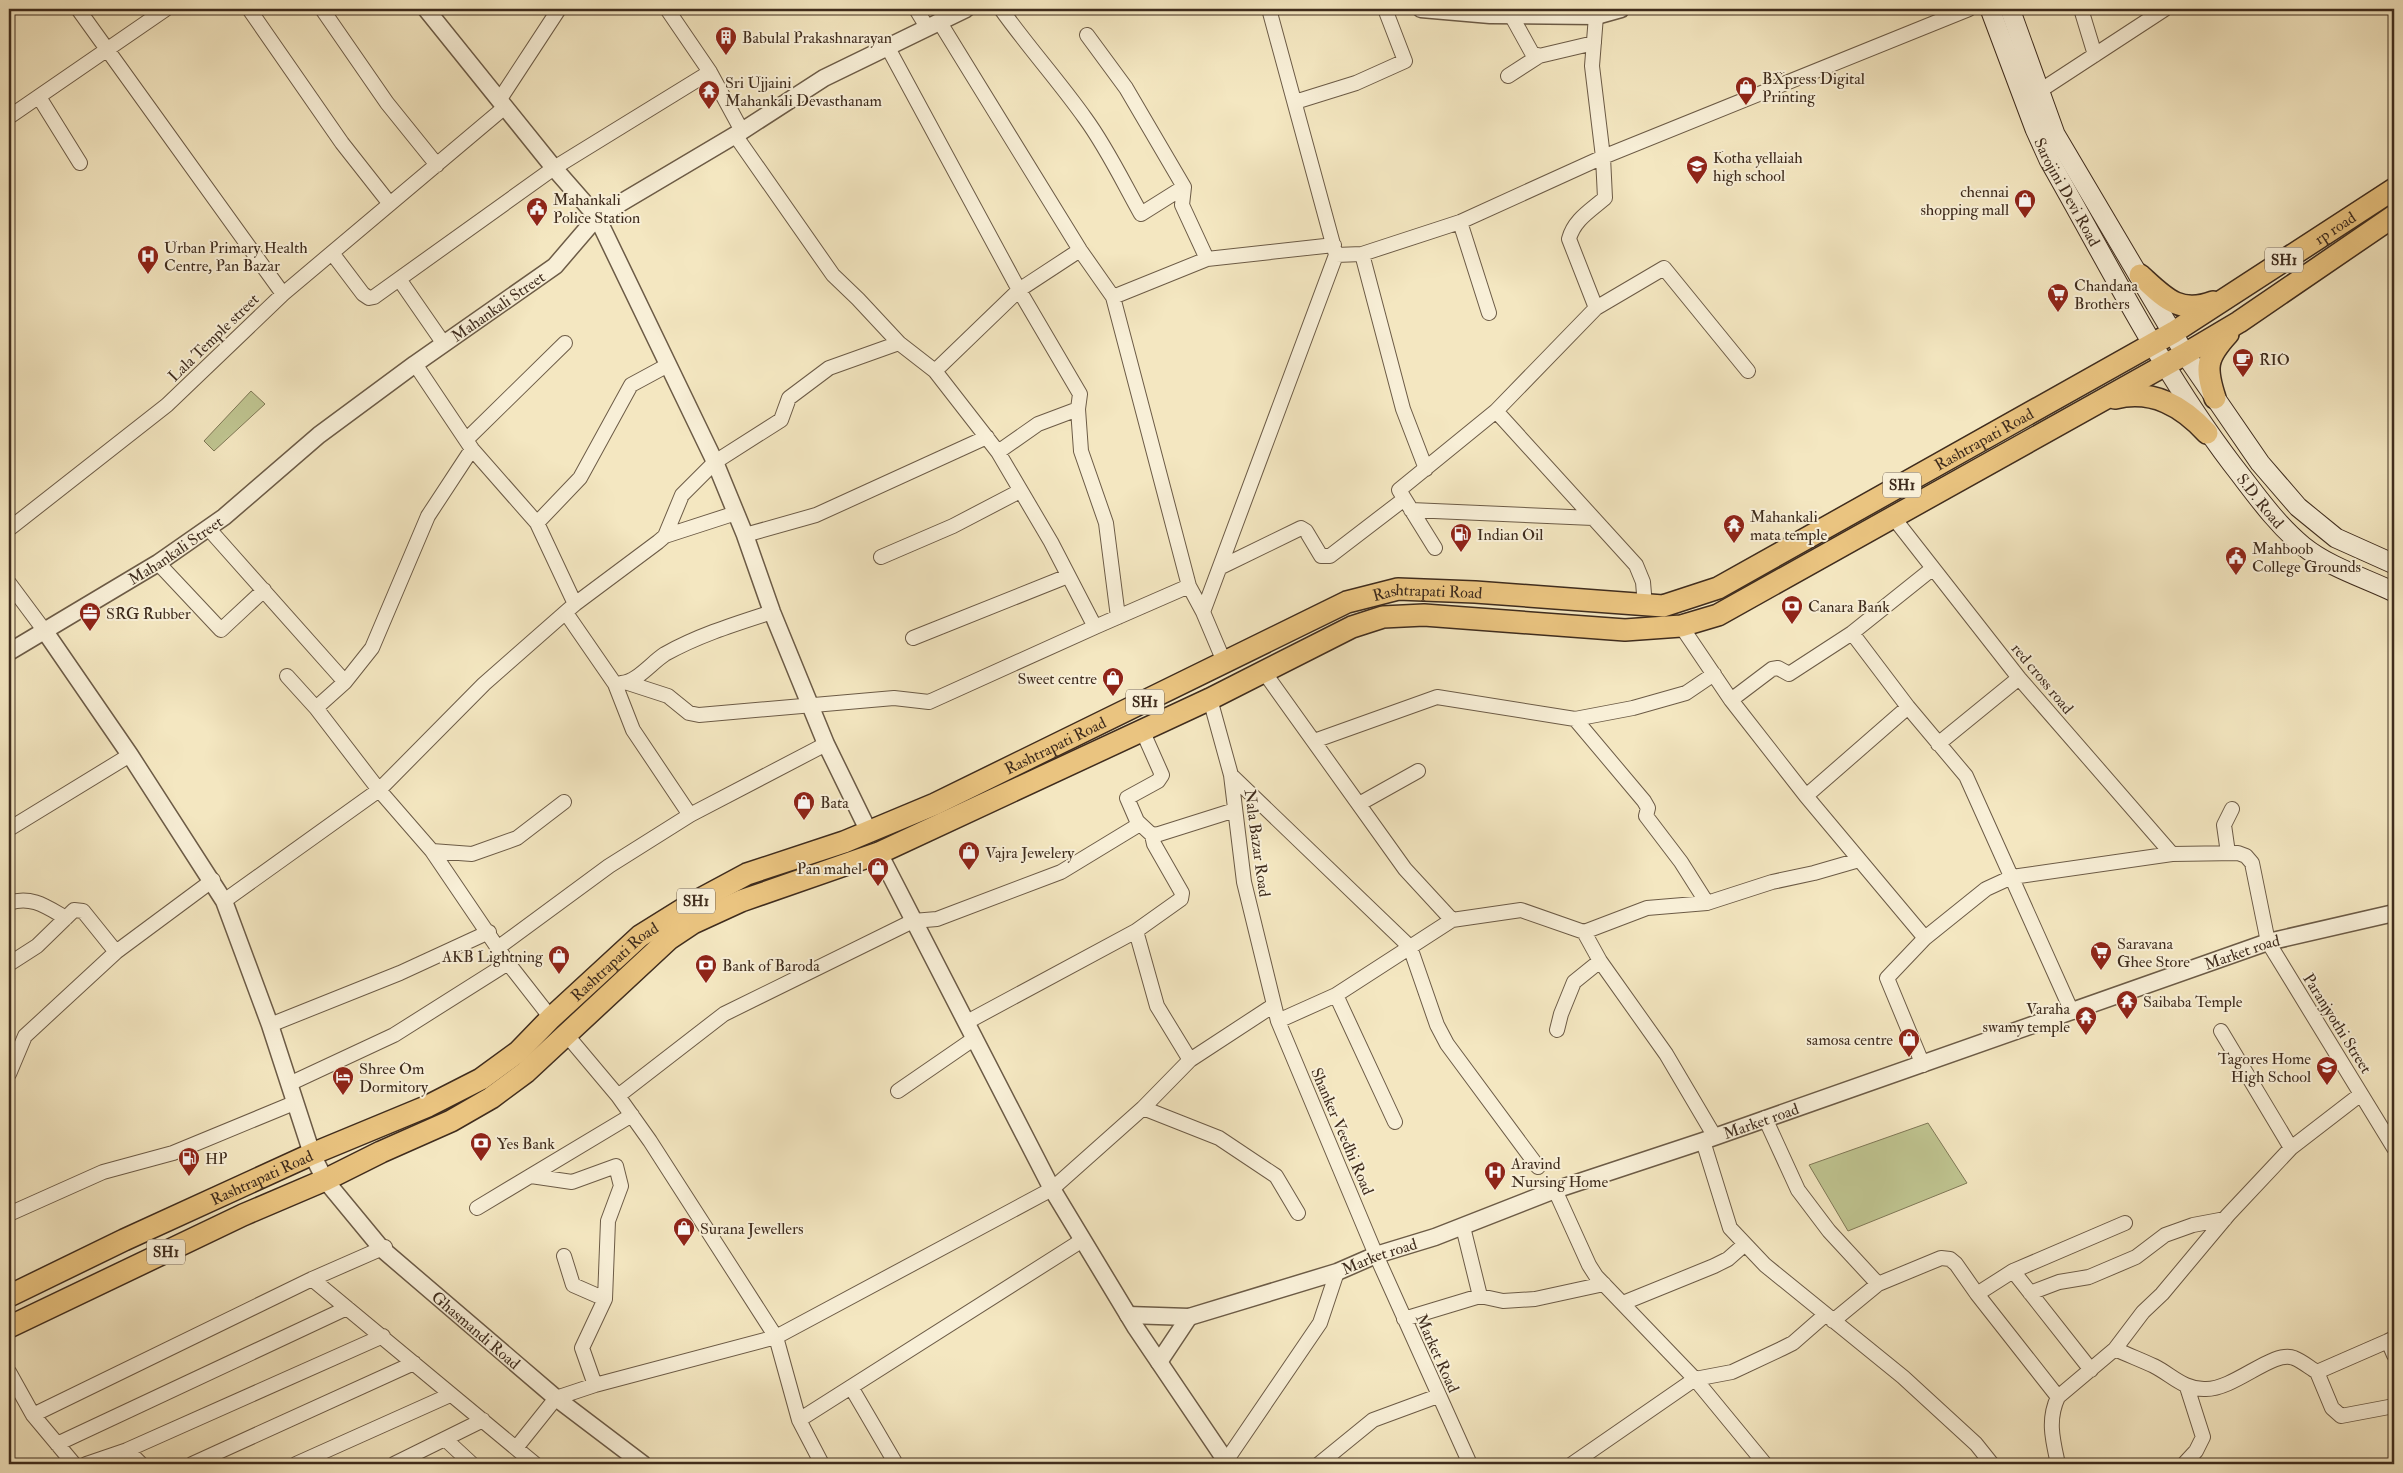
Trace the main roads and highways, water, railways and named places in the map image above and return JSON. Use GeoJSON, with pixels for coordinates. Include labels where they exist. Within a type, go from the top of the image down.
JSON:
{"type":"FeatureCollection","features":[{"type":"Feature","properties":{"kind":"main road","name":"Sarojini Devi Road"},"geometry":{"type":"LineString","coordinates":[[1990,9],[2035,129],[2049,160],[2164,366]]}},
{"type":"Feature","properties":{"kind":"main road","name":"Sarojini Devi Road"},"geometry":{"type":"LineString","coordinates":[[2010,9],[2038,92],[2055,134],[2174,332],[2185,354]]}},
{"type":"Feature","properties":{"kind":"main road","name":"rp road"},"geometry":{"type":"LineString","coordinates":[[2174,332],[2394,189]]}},
{"type":"Feature","properties":{"kind":"main road","name":"rp road"},"geometry":{"type":"LineString","coordinates":[[2185,354],[2239,322],[2394,216]]}},
{"type":"Feature","properties":{"kind":"main road"},"geometry":{"type":"LineString","coordinates":[[2140,275],[2171,302],[2184,306],[2202,306],[2225,298]]}},
{"type":"Feature","properties":{"kind":"main road"},"geometry":{"type":"LineString","coordinates":[[2216,398],[2209,380],[2208,363],[2217,346],[2239,322]]}},
{"type":"Feature","properties":{"kind":"main road","name":"Rashtrapati Road"},"geometry":{"type":"LineString","coordinates":[[9,1326],[243,1215],[325,1180],[451,1121],[491,1098],[526,1072],[558,1026],[622,952],[648,931],[693,903],[747,874],[869,832],[935,804],[1224,664],[1347,602],[1398,589],[1663,606],[1718,588],[2174,332]]}},
{"type":"Feature","properties":{"kind":"main road","name":"SH1"},"geometry":{"type":"LineString","coordinates":[[2164,366],[2185,354]]}},
{"type":"Feature","properties":{"kind":"main road","name":"S.D. Road"},"geometry":{"type":"LineString","coordinates":[[2185,354],[2260,463],[2298,507],[2336,538],[2394,564]]}},
{"type":"Feature","properties":{"kind":"main road","name":"Rashtrapati Road"},"geometry":{"type":"LineString","coordinates":[[9,1296],[124,1240],[312,1154],[428,1106],[481,1079],[558,1026],[636,968],[669,939],[693,923],[741,901],[879,853],[1210,699],[1352,627],[1383,617],[1424,615],[1625,630],[1681,626],[1718,615],[2164,366]]}},
{"type":"Feature","properties":{"kind":"main road","name":"S.D. Road"},"geometry":{"type":"LineString","coordinates":[[2164,366],[2207,432],[2263,505],[2303,546],[2318,557],[2394,592]]}},
{"type":"Feature","properties":{"kind":"main road"},"geometry":{"type":"LineString","coordinates":[[2102,401],[2125,395],[2149,396],[2171,402],[2191,415],[2207,432]]}},
{"type":"Feature","properties":{"kind":"main road"},"geometry":{"type":"LineString","coordinates":[[1424,615],[1425,590]]}},
{"type":"Feature","properties":{"kind":"main road"},"geometry":{"type":"LineString","coordinates":[[622,952],[636,968]]}},
{"type":"Feature","properties":{"kind":"place","name":"Babulal Prakashnarayan"},"geometry":{"type":"Point","coordinates":[726,56]}},
{"type":"Feature","properties":{"kind":"place","name":"BXpress Digital Printing"},"geometry":{"type":"Point","coordinates":[1746,106]}},
{"type":"Feature","properties":{"kind":"place","name":"Sri Ujjaini Mahankali Devasthanam"},"geometry":{"type":"Point","coordinates":[709,110]}},
{"type":"Feature","properties":{"kind":"place","name":"Kotha yellaiah high school"},"geometry":{"type":"Point","coordinates":[1697,185]}},
{"type":"Feature","properties":{"kind":"place","name":"chennai shopping mall"},"geometry":{"type":"Point","coordinates":[2025,219]}},
{"type":"Feature","properties":{"kind":"place","name":"Mahankali Police Station"},"geometry":{"type":"Point","coordinates":[537,227]}},
{"type":"Feature","properties":{"kind":"place","name":"Urban Primary Health Centre, Pan Bazar"},"geometry":{"type":"Point","coordinates":[148,275]}},
{"type":"Feature","properties":{"kind":"place","name":"Chandana Brothers"},"geometry":{"type":"Point","coordinates":[2058,313]}},
{"type":"Feature","properties":{"kind":"place","name":"RIO"},"geometry":{"type":"Point","coordinates":[2243,378]}},
{"type":"Feature","properties":{"kind":"place","name":"Mahankali mata temple"},"geometry":{"type":"Point","coordinates":[1734,544]}},
{"type":"Feature","properties":{"kind":"place","name":"Indian Oil"},"geometry":{"type":"Point","coordinates":[1461,553]}},
{"type":"Feature","properties":{"kind":"place","name":"Mahboob College Grounds"},"geometry":{"type":"Point","coordinates":[2236,576]}},
{"type":"Feature","properties":{"kind":"place","name":"Canara Bank"},"geometry":{"type":"Point","coordinates":[1792,625]}},
{"type":"Feature","properties":{"kind":"place","name":"SRG Rubber"},"geometry":{"type":"Point","coordinates":[90,632]}},
{"type":"Feature","properties":{"kind":"place","name":"Sweet centre"},"geometry":{"type":"Point","coordinates":[1113,697]}},
{"type":"Feature","properties":{"kind":"place","name":"Bata"},"geometry":{"type":"Point","coordinates":[804,821]}},
{"type":"Feature","properties":{"kind":"place","name":"Vajra Jewelery"},"geometry":{"type":"Point","coordinates":[969,871]}},
{"type":"Feature","properties":{"kind":"place","name":"Pan mahel"},"geometry":{"type":"Point","coordinates":[878,887]}},
{"type":"Feature","properties":{"kind":"place","name":"Saravana Ghee Store"},"geometry":{"type":"Point","coordinates":[2101,971]}},
{"type":"Feature","properties":{"kind":"place","name":"AKB Lightning"},"geometry":{"type":"Point","coordinates":[559,975]}},
{"type":"Feature","properties":{"kind":"place","name":"Bank of Baroda"},"geometry":{"type":"Point","coordinates":[706,984]}},
{"type":"Feature","properties":{"kind":"place","name":"Saibaba Temple"},"geometry":{"type":"Point","coordinates":[2127,1020]}},
{"type":"Feature","properties":{"kind":"place","name":"Varaha swamy temple"},"geometry":{"type":"Point","coordinates":[2086,1036]}},
{"type":"Feature","properties":{"kind":"place","name":"samosa centre"},"geometry":{"type":"Point","coordinates":[1909,1058]}},
{"type":"Feature","properties":{"kind":"place","name":"Tagores Home High School"},"geometry":{"type":"Point","coordinates":[2327,1086]}},
{"type":"Feature","properties":{"kind":"place","name":"Shree Om Dormitory"},"geometry":{"type":"Point","coordinates":[343,1096]}},
{"type":"Feature","properties":{"kind":"place","name":"Yes Bank"},"geometry":{"type":"Point","coordinates":[481,1162]}},
{"type":"Feature","properties":{"kind":"place","name":"HP"},"geometry":{"type":"Point","coordinates":[189,1177]}},
{"type":"Feature","properties":{"kind":"place","name":"Aravind Nursing Home"},"geometry":{"type":"Point","coordinates":[1495,1191]}},
{"type":"Feature","properties":{"kind":"place","name":"Surana Jewellers"},"geometry":{"type":"Point","coordinates":[684,1247]}}]}
